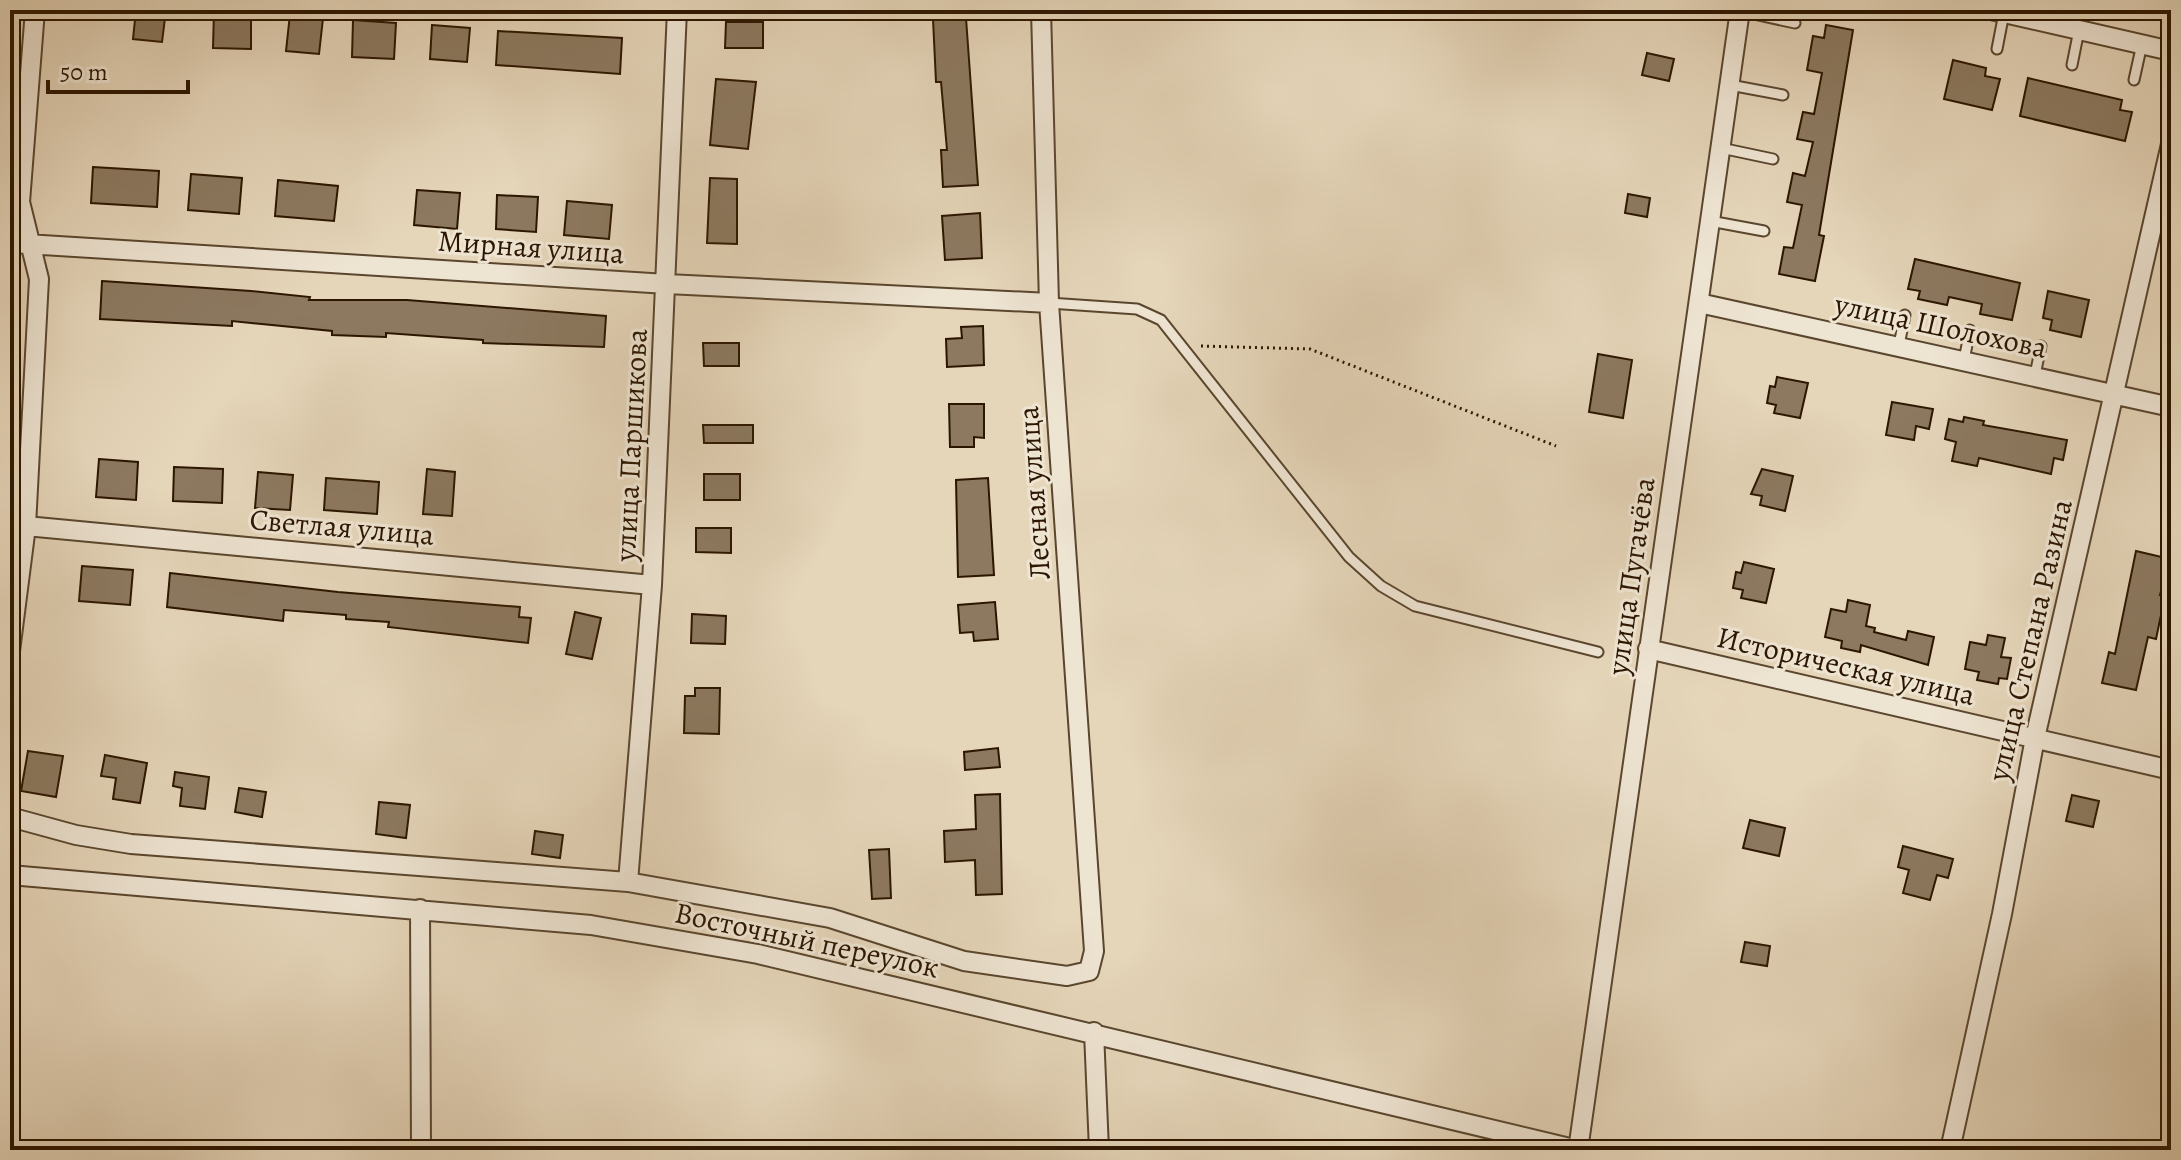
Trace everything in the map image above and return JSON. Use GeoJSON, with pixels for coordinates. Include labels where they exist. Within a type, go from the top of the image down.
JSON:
{"type":"FeatureCollection","features":[{"type":"Feature","properties":{"kind":"street"},"geometry":{"type":"LineString","coordinates":[[10,651],[26,526],[39,279],[20,202],[35,10]]}},
{"type":"Feature","properties":{"kind":"street","name":"улица Паршикова"},"geometry":{"type":"LineString","coordinates":[[628,882],[652,585],[677,10]]}},
{"type":"Feature","properties":{"kind":"street","name":"Лесная улица"},"geometry":{"type":"LineString","coordinates":[[1041,10],[1049,303],[1094,951],[1089,971]]}},
{"type":"Feature","properties":{"kind":"street","name":"улица Пугачёва"},"geometry":{"type":"LineString","coordinates":[[1578,1150],[1740,10]]}},
{"type":"Feature","properties":{"kind":"street"},"geometry":{"type":"LineString","coordinates":[[1998,12],[2171,51]]}},
{"type":"Feature","properties":{"kind":"street","name":"улица Степана Разина"},"geometry":{"type":"LineString","coordinates":[[1950,1150],[2002,914],[2035,738],[2171,144]]}},
{"type":"Feature","properties":{"kind":"street","name":"Мирная улица"},"geometry":{"type":"LineString","coordinates":[[10,243],[667,284],[1049,303]]}},
{"type":"Feature","properties":{"kind":"street","name":"улица Шолохова"},"geometry":{"type":"LineString","coordinates":[[1699,303],[2171,407]]}},
{"type":"Feature","properties":{"kind":"street","name":"Светлая улица"},"geometry":{"type":"LineString","coordinates":[[26,526],[652,585]]}},
{"type":"Feature","properties":{"kind":"street","name":"Историческая улица"},"geometry":{"type":"LineString","coordinates":[[1648,649],[2171,770]]}},
{"type":"Feature","properties":{"kind":"street","name":"Восточный переулок"},"geometry":{"type":"LineString","coordinates":[[10,817],[76,835],[131,844],[628,882],[830,918],[964,961],[1067,976],[1089,971]]}},
{"type":"Feature","properties":{"kind":"street","name":"Восточный переулок"},"geometry":{"type":"LineString","coordinates":[[10,875],[591,925],[758,954],[1578,1150]]}},
{"type":"Feature","properties":{"kind":"street"},"geometry":{"type":"LineString","coordinates":[[420,909],[421,1150]]}},
{"type":"Feature","properties":{"kind":"street"},"geometry":{"type":"LineString","coordinates":[[1094,1032],[1099,1150]]}},
{"type":"Feature","properties":{"kind":"lane"},"geometry":{"type":"LineString","coordinates":[[1740,10],[1795,23]]}},
{"type":"Feature","properties":{"kind":"lane"},"geometry":{"type":"LineString","coordinates":[[1997,49],[1998,12]]}},
{"type":"Feature","properties":{"kind":"lane"},"geometry":{"type":"LineString","coordinates":[[2072,65],[2079,30]]}},
{"type":"Feature","properties":{"kind":"lane"},"geometry":{"type":"LineString","coordinates":[[2134,80],[2142,44]]}},
{"type":"Feature","properties":{"kind":"lane"},"geometry":{"type":"LineString","coordinates":[[1730,85],[1783,95]]}},
{"type":"Feature","properties":{"kind":"lane"},"geometry":{"type":"LineString","coordinates":[[1721,148],[1773,159]]}},
{"type":"Feature","properties":{"kind":"lane"},"geometry":{"type":"LineString","coordinates":[[1710,221],[1764,231]]}},
{"type":"Feature","properties":{"kind":"lane"},"geometry":{"type":"LineString","coordinates":[[1049,303],[1150,312],[1181,345],[1349,557],[1381,586],[1415,606],[1598,652]]}},
{"type":"Feature","properties":{"kind":"lane"},"geometry":{"type":"LineString","coordinates":[[1899,345],[1905,315]]}},
{"type":"Feature","properties":{"kind":"lane"},"geometry":{"type":"LineString","coordinates":[[1964,360],[1970,330]]}},
{"type":"Feature","properties":{"kind":"lane"},"geometry":{"type":"LineString","coordinates":[[2035,375],[2041,346]]}},
{"type":"Feature","properties":{"kind":"path"},"geometry":{"type":"LineString","coordinates":[[1181,345],[1310,349],[1556,446]]}},
{"type":"Feature","properties":{"kind":"building"},"geometry":{"type":"Polygon","coordinates":[[[136,10],[166,10],[162,42],[133,39],[136,10]]]}},
{"type":"Feature","properties":{"kind":"building"},"geometry":{"type":"Polygon","coordinates":[[[214,11],[251,12],[251,49],[213,48],[214,11]]]}},
{"type":"Feature","properties":{"kind":"building"},"geometry":{"type":"Polygon","coordinates":[[[290,14],[323,18],[319,54],[286,51],[290,14]]]}},
{"type":"Feature","properties":{"kind":"building"},"geometry":{"type":"Polygon","coordinates":[[[966,18],[978,185],[943,187],[941,150],[947,150],[941,82],[936,82],[933,19],[966,18]]]}},
{"type":"Feature","properties":{"kind":"building"},"geometry":{"type":"Polygon","coordinates":[[[353,20],[396,23],[394,59],[352,57],[353,20]]]}},
{"type":"Feature","properties":{"kind":"building"},"geometry":{"type":"Polygon","coordinates":[[[726,22],[763,22],[763,48],[725,48],[726,22]]]}},
{"type":"Feature","properties":{"kind":"building"},"geometry":{"type":"Polygon","coordinates":[[[432,25],[470,28],[467,62],[430,59],[432,25]]]}},
{"type":"Feature","properties":{"kind":"building"},"geometry":{"type":"Polygon","coordinates":[[[1826,25],[1853,30],[1819,235],[1824,236],[1815,281],[1779,274],[1784,247],[1793,248],[1802,205],[1787,202],[1793,173],[1805,176],[1813,142],[1797,139],[1803,112],[1814,114],[1822,73],[1807,70],[1813,36],[1824,38],[1826,25]]]}},
{"type":"Feature","properties":{"kind":"building"},"geometry":{"type":"Polygon","coordinates":[[[498,31],[622,38],[620,74],[496,65],[498,31]]]}},
{"type":"Feature","properties":{"kind":"building"},"geometry":{"type":"Polygon","coordinates":[[[1647,53],[1674,59],[1669,81],[1642,75],[1647,53]]]}},
{"type":"Feature","properties":{"kind":"building"},"geometry":{"type":"Polygon","coordinates":[[[1953,60],[1986,68],[1985,76],[2000,79],[1992,110],[1944,99],[1953,60]]]}},
{"type":"Feature","properties":{"kind":"building"},"geometry":{"type":"Polygon","coordinates":[[[2028,78],[2122,100],[2120,110],[2132,112],[2125,141],[2020,116],[2028,78]]]}},
{"type":"Feature","properties":{"kind":"building"},"geometry":{"type":"Polygon","coordinates":[[[716,79],[756,82],[748,149],[710,145],[716,79]]]}},
{"type":"Feature","properties":{"kind":"building"},"geometry":{"type":"Polygon","coordinates":[[[93,167],[159,171],[157,207],[91,203],[93,167]]]}},
{"type":"Feature","properties":{"kind":"building"},"geometry":{"type":"Polygon","coordinates":[[[191,174],[242,178],[239,214],[188,210],[191,174]]]}},
{"type":"Feature","properties":{"kind":"building"},"geometry":{"type":"Polygon","coordinates":[[[710,178],[737,179],[737,244],[707,243],[710,178]]]}},
{"type":"Feature","properties":{"kind":"building"},"geometry":{"type":"Polygon","coordinates":[[[278,180],[338,186],[334,221],[275,216],[278,180]]]}},
{"type":"Feature","properties":{"kind":"building"},"geometry":{"type":"Polygon","coordinates":[[[417,190],[460,193],[457,229],[414,225],[417,190]]]}},
{"type":"Feature","properties":{"kind":"building"},"geometry":{"type":"Polygon","coordinates":[[[1628,194],[1650,198],[1647,217],[1625,213],[1628,194]]]}},
{"type":"Feature","properties":{"kind":"building"},"geometry":{"type":"Polygon","coordinates":[[[497,195],[538,197],[536,232],[496,229],[497,195]]]}},
{"type":"Feature","properties":{"kind":"building"},"geometry":{"type":"Polygon","coordinates":[[[567,201],[612,205],[609,239],[564,235],[567,201]]]}},
{"type":"Feature","properties":{"kind":"building"},"geometry":{"type":"Polygon","coordinates":[[[980,213],[982,258],[945,260],[942,216],[980,213]]]}},
{"type":"Feature","properties":{"kind":"building"},"geometry":{"type":"Polygon","coordinates":[[[1915,259],[2020,283],[2012,320],[1980,314],[1982,304],[1949,297],[1947,305],[1918,299],[1920,291],[1908,289],[1915,259]]]}},
{"type":"Feature","properties":{"kind":"building"},"geometry":{"type":"Polygon","coordinates":[[[102,281],[251,291],[310,297],[309,300],[407,300],[606,316],[604,347],[483,343],[483,340],[386,333],[386,337],[332,335],[332,331],[232,321],[232,326],[100,319],[102,281]]]}},
{"type":"Feature","properties":{"kind":"building"},"geometry":{"type":"Polygon","coordinates":[[[2048,291],[2089,300],[2081,337],[2050,330],[2052,320],[2043,318],[2048,291]]]}},
{"type":"Feature","properties":{"kind":"building"},"geometry":{"type":"Polygon","coordinates":[[[983,326],[984,365],[947,367],[946,339],[962,338],[961,327],[983,326]]]}},
{"type":"Feature","properties":{"kind":"building"},"geometry":{"type":"Polygon","coordinates":[[[703,343],[739,343],[739,366],[704,366],[703,343]]]}},
{"type":"Feature","properties":{"kind":"building"},"geometry":{"type":"Polygon","coordinates":[[[1598,354],[1632,360],[1623,418],[1589,412],[1598,354]]]}},
{"type":"Feature","properties":{"kind":"building"},"geometry":{"type":"Polygon","coordinates":[[[1777,377],[1808,383],[1800,418],[1774,413],[1776,405],[1767,403],[1770,386],[1775,387],[1777,377]]]}},
{"type":"Feature","properties":{"kind":"building"},"geometry":{"type":"Polygon","coordinates":[[[1892,402],[1933,409],[1929,429],[1916,426],[1914,440],[1886,435],[1892,402]]]}},
{"type":"Feature","properties":{"kind":"building"},"geometry":{"type":"Polygon","coordinates":[[[949,404],[984,404],[984,438],[974,437],[974,447],[950,447],[949,404]]]}},
{"type":"Feature","properties":{"kind":"building"},"geometry":{"type":"Polygon","coordinates":[[[1964,417],[1984,421],[1983,425],[2067,440],[2063,460],[2054,458],[2051,474],[1979,458],[1977,466],[1952,461],[1956,442],[1945,439],[1949,419],[1963,422],[1964,417]]]}},
{"type":"Feature","properties":{"kind":"building"},"geometry":{"type":"Polygon","coordinates":[[[703,425],[753,425],[753,443],[704,443],[703,425]]]}},
{"type":"Feature","properties":{"kind":"building"},"geometry":{"type":"Polygon","coordinates":[[[99,459],[138,462],[136,500],[96,497],[99,459]]]}},
{"type":"Feature","properties":{"kind":"building"},"geometry":{"type":"Polygon","coordinates":[[[174,467],[223,469],[222,503],[173,501],[174,467]]]}},
{"type":"Feature","properties":{"kind":"building"},"geometry":{"type":"Polygon","coordinates":[[[427,469],[455,472],[452,516],[423,514],[427,469]]]}},
{"type":"Feature","properties":{"kind":"building"},"geometry":{"type":"Polygon","coordinates":[[[1762,469],[1793,476],[1785,511],[1760,505],[1762,496],[1751,494],[1762,469]]]}},
{"type":"Feature","properties":{"kind":"building"},"geometry":{"type":"Polygon","coordinates":[[[258,472],[293,475],[290,510],[255,508],[258,472]]]}},
{"type":"Feature","properties":{"kind":"building"},"geometry":{"type":"Polygon","coordinates":[[[704,474],[740,474],[740,500],[704,500],[704,474]]]}},
{"type":"Feature","properties":{"kind":"building"},"geometry":{"type":"Polygon","coordinates":[[[326,478],[379,482],[377,514],[324,510],[326,478]]]}},
{"type":"Feature","properties":{"kind":"building"},"geometry":{"type":"Polygon","coordinates":[[[988,478],[994,575],[958,577],[956,480],[988,478]]]}},
{"type":"Feature","properties":{"kind":"building"},"geometry":{"type":"Polygon","coordinates":[[[696,528],[731,528],[731,553],[696,552],[696,528]]]}},
{"type":"Feature","properties":{"kind":"building"},"geometry":{"type":"Polygon","coordinates":[[[2136,551],[2170,559],[2160,595],[2165,596],[2156,639],[2148,637],[2136,690],[2102,683],[2109,652],[2115,654],[2136,551]]]}},
{"type":"Feature","properties":{"kind":"building"},"geometry":{"type":"Polygon","coordinates":[[[1744,562],[1774,569],[1766,603],[1741,598],[1743,590],[1733,588],[1736,572],[1741,573],[1744,562]]]}},
{"type":"Feature","properties":{"kind":"building"},"geometry":{"type":"Polygon","coordinates":[[[82,566],[133,570],[130,605],[79,601],[82,566]]]}},
{"type":"Feature","properties":{"kind":"building"},"geometry":{"type":"Polygon","coordinates":[[[170,573],[338,592],[520,607],[519,617],[531,618],[528,643],[388,627],[389,622],[346,619],[346,615],[284,610],[283,621],[167,607],[170,573]]]}},
{"type":"Feature","properties":{"kind":"building"},"geometry":{"type":"Polygon","coordinates":[[[1848,600],[1870,605],[1866,626],[1875,628],[1874,632],[1906,640],[1908,631],[1934,637],[1928,665],[1861,645],[1860,652],[1841,648],[1842,641],[1825,637],[1831,609],[1846,612],[1848,600]]]}},
{"type":"Feature","properties":{"kind":"building"},"geometry":{"type":"Polygon","coordinates":[[[995,602],[998,639],[974,641],[973,632],[960,633],[958,605],[995,602]]]}},
{"type":"Feature","properties":{"kind":"building"},"geometry":{"type":"Polygon","coordinates":[[[575,612],[601,618],[592,659],[566,654],[575,612]]]}},
{"type":"Feature","properties":{"kind":"building"},"geometry":{"type":"Polygon","coordinates":[[[692,614],[726,616],[725,644],[691,643],[692,614]]]}},
{"type":"Feature","properties":{"kind":"building"},"geometry":{"type":"Polygon","coordinates":[[[1988,635],[2005,638],[2001,657],[2011,658],[2007,679],[1999,678],[1998,684],[1977,680],[1979,672],[1965,669],[1970,642],[1986,645],[1988,635]]]}},
{"type":"Feature","properties":{"kind":"building"},"geometry":{"type":"Polygon","coordinates":[[[695,688],[720,688],[719,734],[684,733],[685,696],[695,696],[695,688]]]}},
{"type":"Feature","properties":{"kind":"building"},"geometry":{"type":"Polygon","coordinates":[[[998,748],[1000,767],[965,770],[964,752],[998,748]]]}},
{"type":"Feature","properties":{"kind":"building"},"geometry":{"type":"Polygon","coordinates":[[[28,751],[63,756],[56,797],[21,791],[28,751]]]}},
{"type":"Feature","properties":{"kind":"building"},"geometry":{"type":"Polygon","coordinates":[[[105,755],[147,763],[140,803],[113,799],[116,778],[101,776],[105,755]]]}},
{"type":"Feature","properties":{"kind":"building"},"geometry":{"type":"Polygon","coordinates":[[[175,772],[209,777],[205,809],[180,806],[182,788],[173,786],[175,772]]]}},
{"type":"Feature","properties":{"kind":"building"},"geometry":{"type":"Polygon","coordinates":[[[239,788],[266,792],[262,817],[235,812],[239,788]]]}},
{"type":"Feature","properties":{"kind":"building"},"geometry":{"type":"Polygon","coordinates":[[[1000,794],[1002,894],[976,895],[975,860],[945,862],[944,831],[976,829],[975,795],[1000,794]]]}},
{"type":"Feature","properties":{"kind":"building"},"geometry":{"type":"Polygon","coordinates":[[[2072,795],[2099,801],[2093,827],[2066,821],[2072,795]]]}},
{"type":"Feature","properties":{"kind":"building"},"geometry":{"type":"Polygon","coordinates":[[[379,802],[410,805],[406,838],[376,834],[379,802]]]}},
{"type":"Feature","properties":{"kind":"building"},"geometry":{"type":"Polygon","coordinates":[[[1750,820],[1785,828],[1779,856],[1743,848],[1750,820]]]}},
{"type":"Feature","properties":{"kind":"building"},"geometry":{"type":"Polygon","coordinates":[[[535,831],[563,835],[560,858],[532,854],[535,831]]]}},
{"type":"Feature","properties":{"kind":"building"},"geometry":{"type":"Polygon","coordinates":[[[1903,846],[1953,859],[1948,878],[1937,875],[1930,900],[1903,893],[1909,870],[1898,867],[1903,846]]]}},
{"type":"Feature","properties":{"kind":"building"},"geometry":{"type":"Polygon","coordinates":[[[889,849],[891,898],[872,899],[869,850],[889,849]]]}},
{"type":"Feature","properties":{"kind":"building"},"geometry":{"type":"Polygon","coordinates":[[[1745,942],[1770,946],[1767,966],[1741,962],[1745,942]]]}}]}
